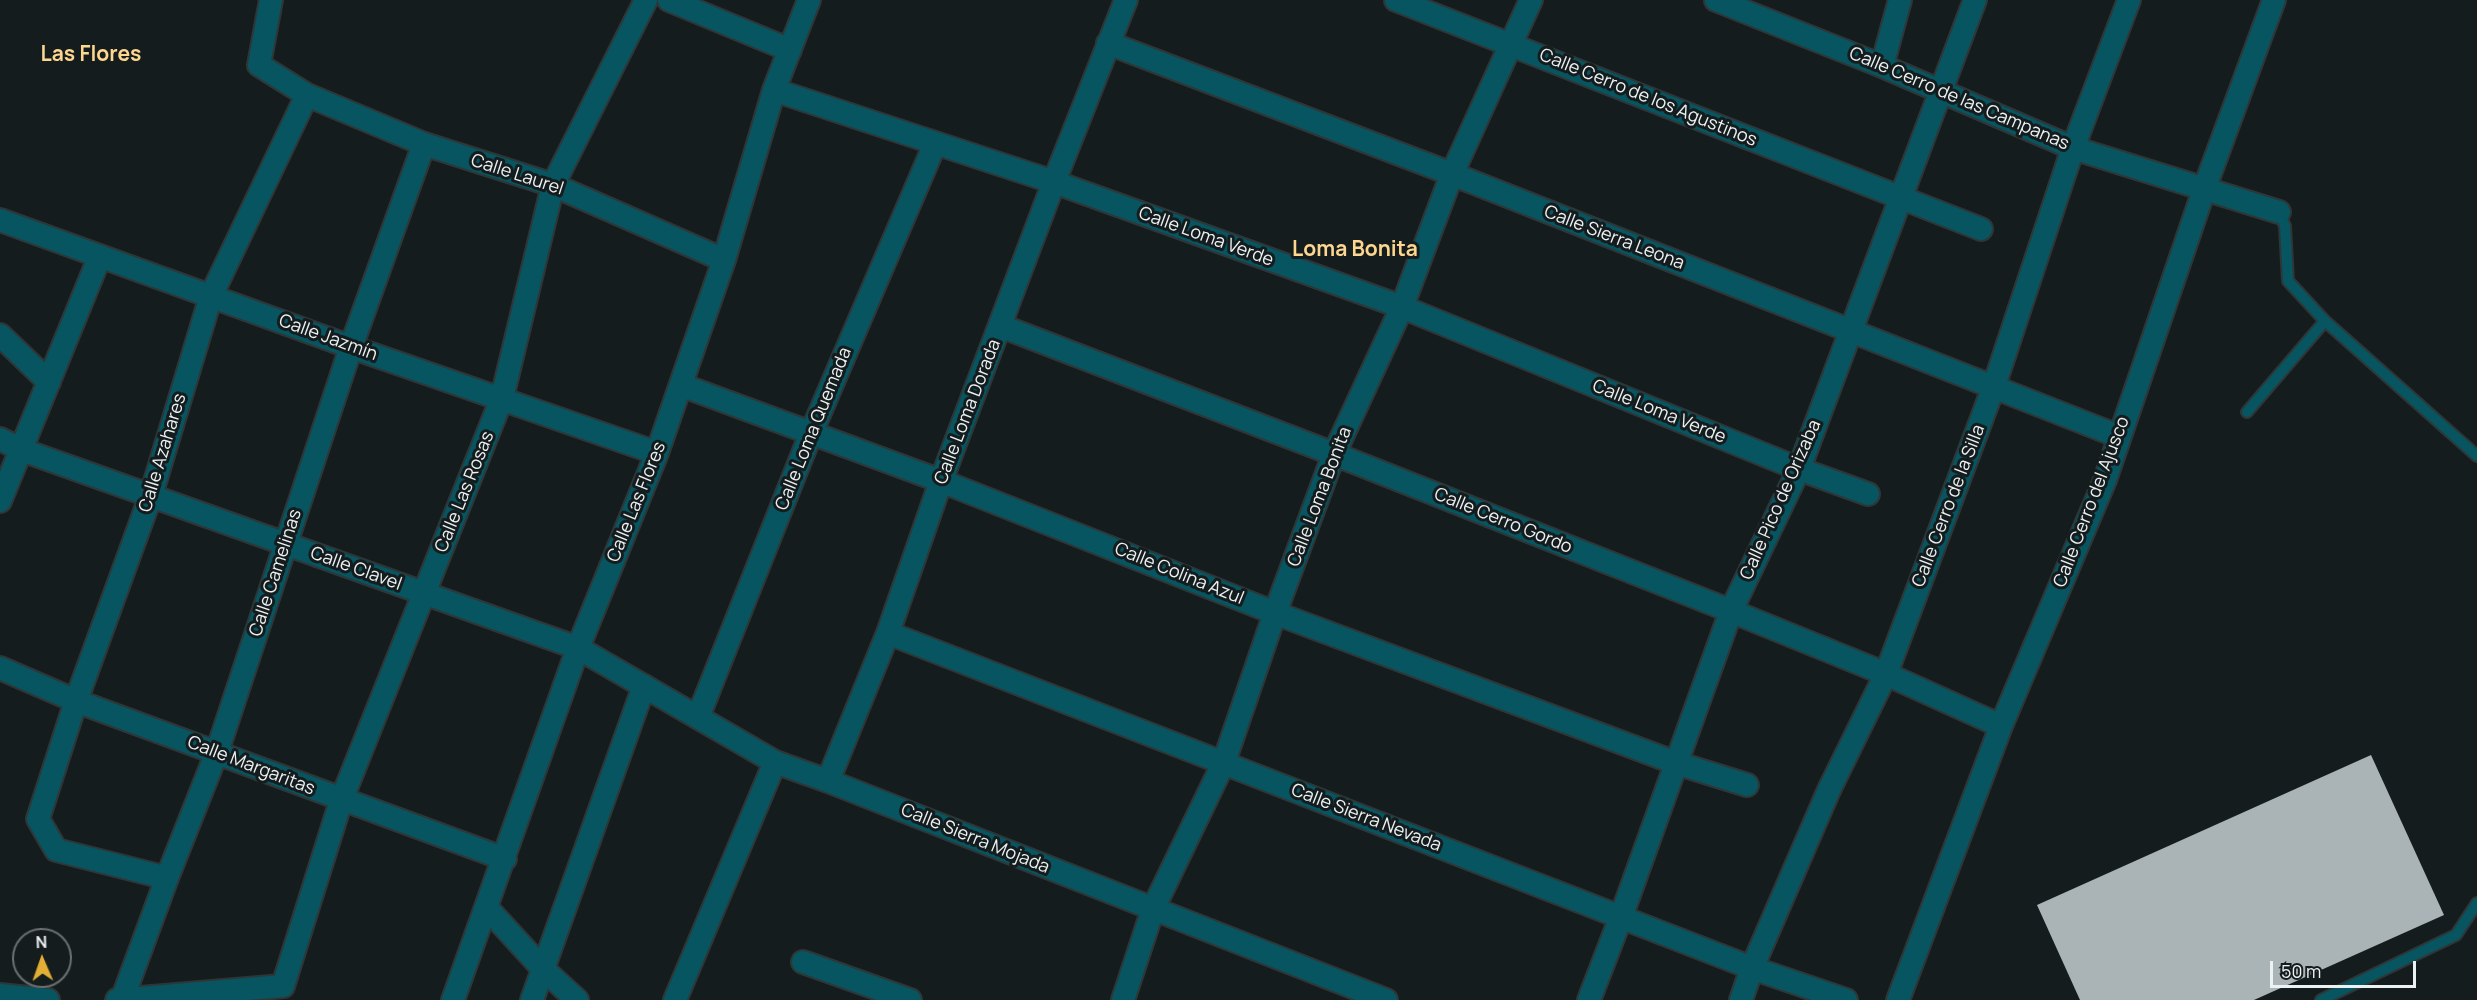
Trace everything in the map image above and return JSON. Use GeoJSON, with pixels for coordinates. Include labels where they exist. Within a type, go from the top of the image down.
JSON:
{"type":"FeatureCollection","features":[{"type":"Feature","properties":{"kind":"street","name":"Calle Laurel"},"geometry":{"type":"LineString","coordinates":[[271,0],[259,65],[307,95],[423,144],[553,185],[724,260]]}},
{"type":"Feature","properties":{"kind":"street","name":"Calle Las Rosas"},"geometry":{"type":"LineString","coordinates":[[122,1000],[284,986],[341,801],[501,398],[553,185],[646,0]]}},
{"type":"Feature","properties":{"kind":"street"},"geometry":{"type":"LineString","coordinates":[[669,0],[790,50]]}},
{"type":"Feature","properties":{"kind":"street","name":"Calle Las Flores"},"geometry":{"type":"LineString","coordinates":[[453,1000],[505,859],[578,648],[657,453],[724,260],[774,90],[809,0]]}},
{"type":"Feature","properties":{"kind":"street","name":"Calle Loma Dorada"},"geometry":{"type":"LineString","coordinates":[[828,781],[888,633],[941,481],[1054,182],[1126,0]]}},
{"type":"Feature","properties":{"kind":"street","name":"Calle Cerro de los Agustinos"},"geometry":{"type":"LineString","coordinates":[[1396,0],[1981,229]]}},
{"type":"Feature","properties":{"kind":"street","name":"Calle Loma Bonita"},"geometry":{"type":"LineString","coordinates":[[1123,1000],[1153,909],[1224,762],[1275,613],[1334,454],[1402,307],[1452,174],[1531,0]]}},
{"type":"Feature","properties":{"kind":"street","name":"Calle Cerro de las Campanas"},"geometry":{"type":"LineString","coordinates":[[1716,0],[1882,66],[2073,148],[2205,187],[2279,212]]}},
{"type":"Feature","properties":{"kind":"street"},"geometry":{"type":"LineString","coordinates":[[1882,66],[1900,0]]}},
{"type":"Feature","properties":{"kind":"street","name":"Calle Pico de Orizaba"},"geometry":{"type":"LineString","coordinates":[[1589,1000],[1731,611],[1799,469],[1899,197],[1942,91],[1975,0]]}},
{"type":"Feature","properties":{"kind":"street","name":"Calle Cerro de la Silla"},"geometry":{"type":"LineString","coordinates":[[1741,1000],[1752,968],[1828,790],[1886,674],[1994,386],[2073,148],[2129,0]]}},
{"type":"Feature","properties":{"kind":"street","name":"Calle Cerro del Ajusco"},"geometry":{"type":"LineString","coordinates":[[1898,1000],[2001,726],[2104,480],[2205,187],[2274,0]]}},
{"type":"Feature","properties":{"kind":"street","name":"Calle Sierra Leona"},"geometry":{"type":"LineString","coordinates":[[1108,43],[1452,174],[2118,436]]}},
{"type":"Feature","properties":{"kind":"street","name":"Calle Loma Verde"},"geometry":{"type":"LineString","coordinates":[[774,90],[1054,182],[1402,307],[1799,469],[1868,494]]}},
{"type":"Feature","properties":{"kind":"street","name":"Calle Azahares"},"geometry":{"type":"LineString","coordinates":[[166,878],[56,850],[38,819],[75,701],[151,495],[211,296],[307,95]]}},
{"type":"Feature","properties":{"kind":"street","name":"Calle Camelinas"},"geometry":{"type":"LineString","coordinates":[[122,1000],[166,878],[217,752],[351,346],[423,144]]}},
{"type":"Feature","properties":{"kind":"street","name":"Calle Loma Quemada"},"geometry":{"type":"LineString","coordinates":[[698,717],[812,432],[935,144]]}},
{"type":"Feature","properties":{"kind":"street","name":"Calle Jazmín"},"geometry":{"type":"LineString","coordinates":[[0,220],[657,453]]}},
{"type":"Feature","properties":{"kind":"street"},"geometry":{"type":"LineString","coordinates":[[0,501],[100,256]]}},
{"type":"Feature","properties":{"kind":"street","name":"Calle Cerro Gordo"},"geometry":{"type":"LineString","coordinates":[[1001,326],[1334,454],[1731,611],[1886,674],[2001,726]]}},
{"type":"Feature","properties":{"kind":"street"},"geometry":{"type":"LineString","coordinates":[[0,335],[49,382]]}},
{"type":"Feature","properties":{"kind":"street","name":"Calle Colina Azul"},"geometry":{"type":"LineString","coordinates":[[681,385],[941,481],[1275,613],[1676,763],[1748,785]]}},
{"type":"Feature","properties":{"kind":"street","name":"Calle Clavel"},"geometry":{"type":"LineString","coordinates":[[0,439],[22,450],[578,648]]}},
{"type":"Feature","properties":{"kind":"street","name":"Calle Sierra Nevada"},"geometry":{"type":"LineString","coordinates":[[888,633],[1752,968],[1846,1000]]}},
{"type":"Feature","properties":{"kind":"street","name":"Calle Sierra Mojada"},"geometry":{"type":"LineString","coordinates":[[578,648],[775,762],[1386,1000]]}},
{"type":"Feature","properties":{"kind":"street","name":"Calle Margaritas"},"geometry":{"type":"LineString","coordinates":[[0,668],[75,701],[217,752],[341,801],[505,859]]}},
{"type":"Feature","properties":{"kind":"street"},"geometry":{"type":"LineString","coordinates":[[532,1000],[644,686]]}},
{"type":"Feature","properties":{"kind":"street"},"geometry":{"type":"LineString","coordinates":[[675,1000],[775,762]]}},
{"type":"Feature","properties":{"kind":"street"},"geometry":{"type":"LineString","coordinates":[[487,908],[543,969],[577,1000]]}},
{"type":"Feature","properties":{"kind":"street"},"geometry":{"type":"LineString","coordinates":[[802,962],[910,1000]]}},
{"type":"Feature","properties":{"kind":"street"},"geometry":{"type":"LineString","coordinates":[[0,994],[48,1000]]}},
{"type":"Feature","properties":{"kind":"street"},"geometry":{"type":"LineString","coordinates":[[117,1000],[122,1000]]}},
{"type":"Feature","properties":{"kind":"lane"},"geometry":{"type":"LineString","coordinates":[[2279,212],[2285,226],[2288,281],[2325,321],[2477,456]]}},
{"type":"Feature","properties":{"kind":"lane"},"geometry":{"type":"LineString","coordinates":[[2247,412],[2325,321]]}},
{"type":"Feature","properties":{"kind":"lane"},"geometry":{"type":"LineString","coordinates":[[2321,1000],[2456,935],[2477,903]]}},
{"type":"Feature","properties":{"kind":"building"},"geometry":{"type":"Polygon","coordinates":[[[2371,755],[2444,915],[2254,1000],[2080,1000],[2037,905],[2371,755]]]}},
{"type":"Feature","properties":{"kind":"district","name":"Las Flores"},"geometry":{"type":"Point","coordinates":[91,55]}},
{"type":"Feature","properties":{"kind":"district","name":"Loma Bonita"},"geometry":{"type":"Point","coordinates":[1355,250]}}]}
